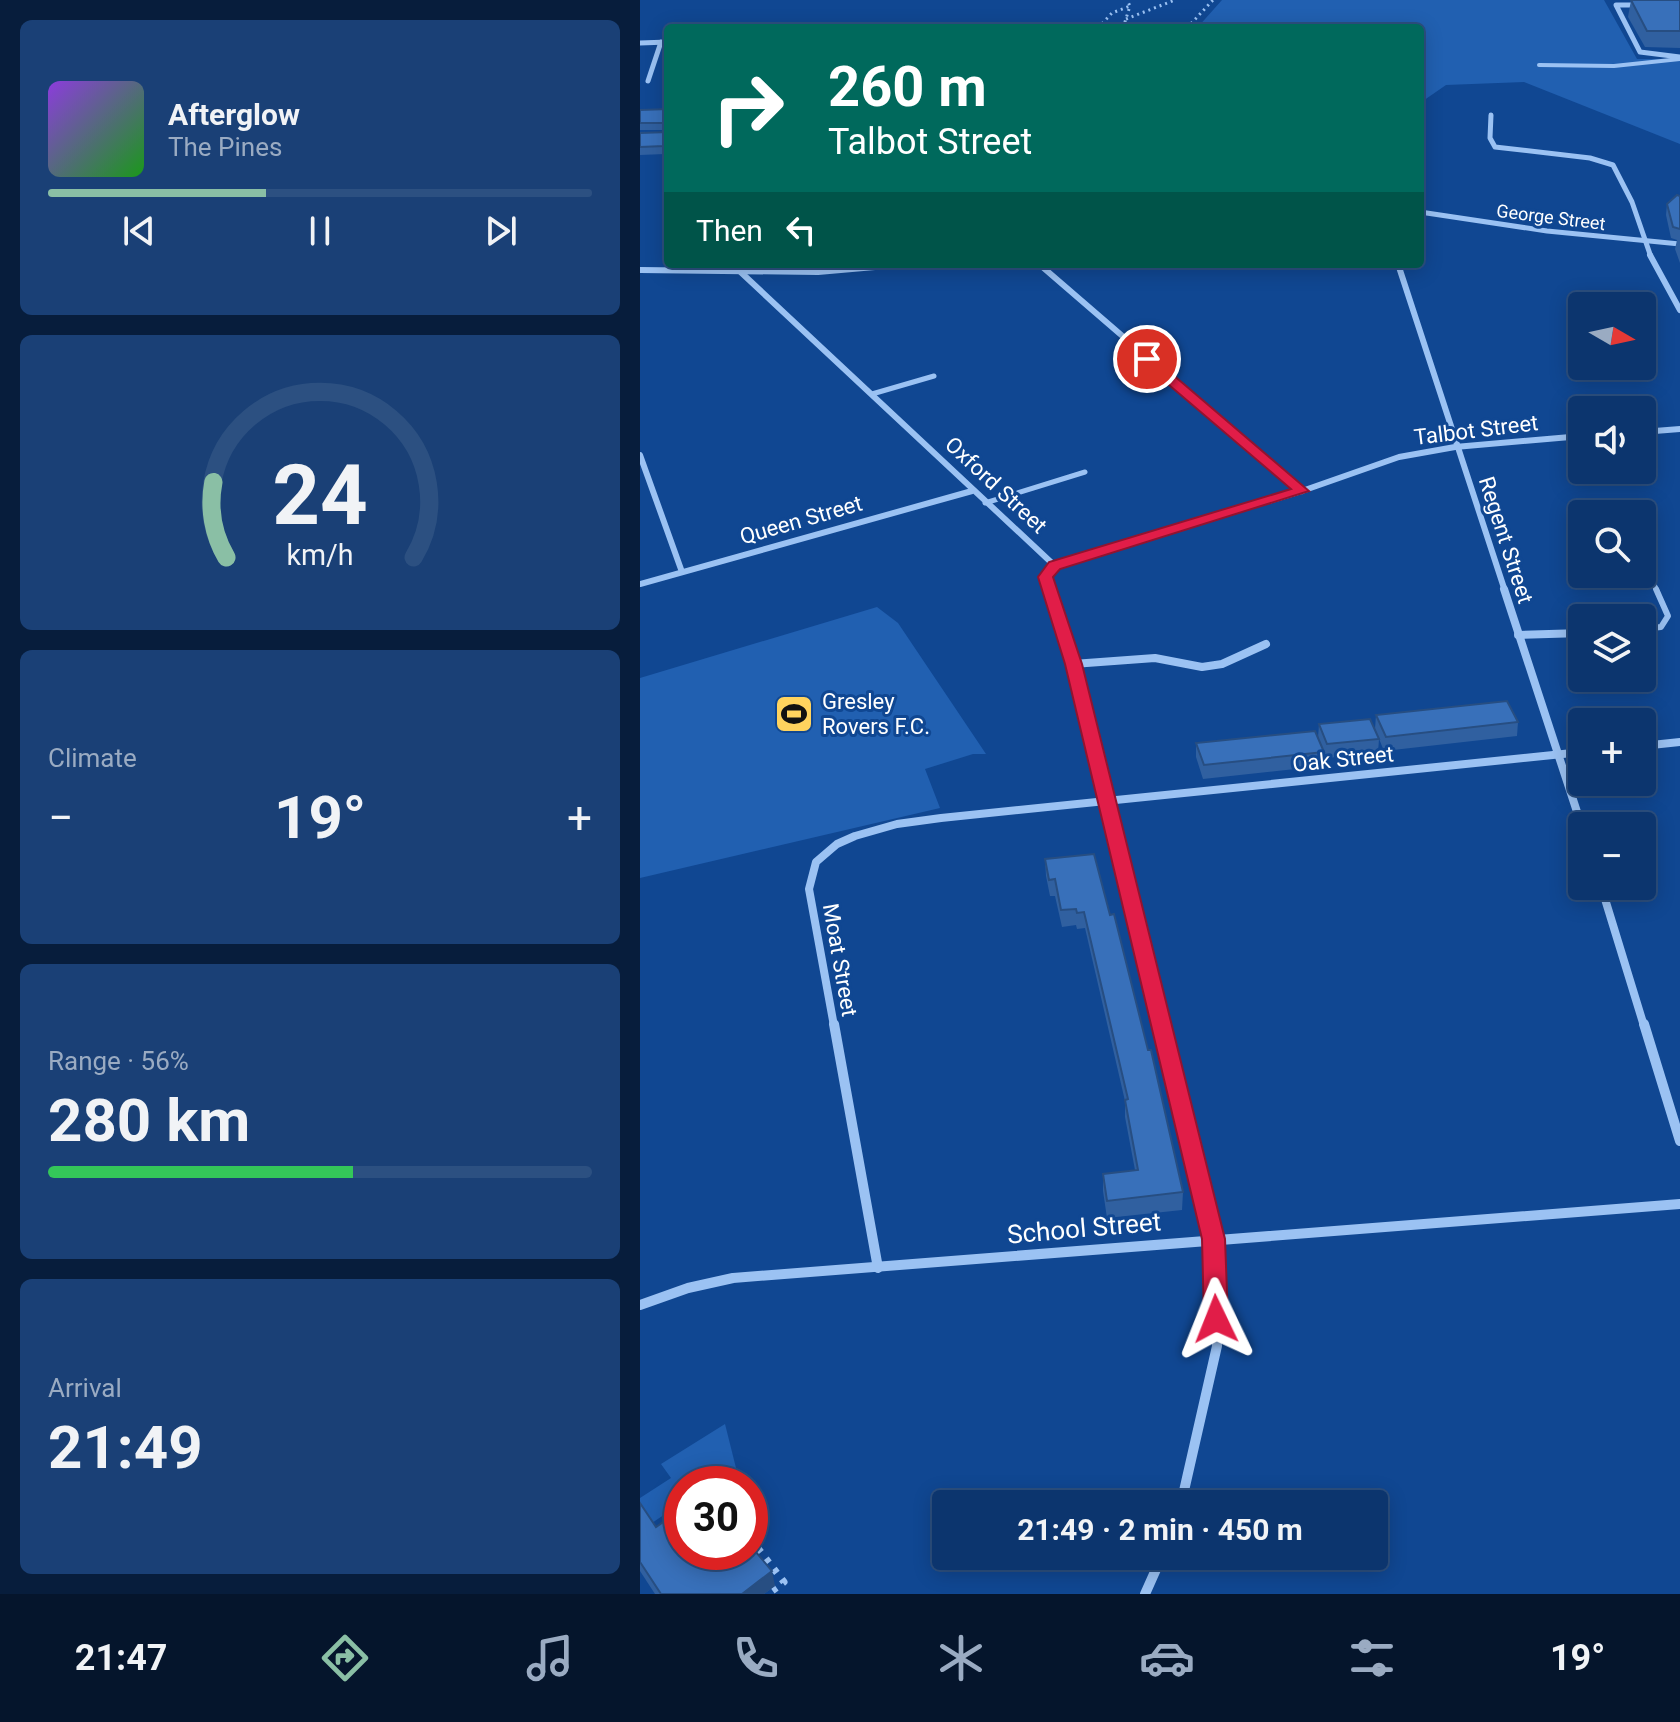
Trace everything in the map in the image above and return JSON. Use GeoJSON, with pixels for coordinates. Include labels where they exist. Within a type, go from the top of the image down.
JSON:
{"type":"FeatureCollection","features":[{"type":"Feature","properties":{"kind":"street"},"geometry":{"type":"LineString","coordinates":[[1642,5],[1616,5],[1640,52],[1680,58]]}},
{"type":"Feature","properties":{"kind":"street"},"geometry":{"type":"LineString","coordinates":[[640,43],[664,42]]}},
{"type":"Feature","properties":{"kind":"street"},"geometry":{"type":"LineString","coordinates":[[648,81],[664,44]]}},
{"type":"Feature","properties":{"kind":"street"},"geometry":{"type":"LineString","coordinates":[[1491,115],[1490,138],[1495,147],[1590,158],[1613,165],[1638,212],[1645,242],[1680,310]]}},
{"type":"Feature","properties":{"kind":"street","name":"George Street"},"geometry":{"type":"LineString","coordinates":[[1424,213],[1547,231],[1680,244]]}},
{"type":"Feature","properties":{"kind":"street"},"geometry":{"type":"LineString","coordinates":[[640,270],[735,268],[818,272],[864,268]]}},
{"type":"Feature","properties":{"kind":"street","name":"Oxford Street"},"geometry":{"type":"LineString","coordinates":[[735,268],[1054,565]]}},
{"type":"Feature","properties":{"kind":"street"},"geometry":{"type":"LineString","coordinates":[[1044,268],[1302,491]]}},
{"type":"Feature","properties":{"kind":"street","name":"Regent Street"},"geometry":{"type":"LineString","coordinates":[[1399,268],[1455,447],[1577,812]]}},
{"type":"Feature","properties":{"kind":"street"},"geometry":{"type":"LineString","coordinates":[[1656,431],[1680,429]]}},
{"type":"Feature","properties":{"kind":"street","name":"Talbot Street"},"geometry":{"type":"LineString","coordinates":[[1054,565],[1302,491],[1399,457],[1455,447],[1568,437]]}},
{"type":"Feature","properties":{"kind":"street"},"geometry":{"type":"LineString","coordinates":[[640,455],[644,480],[682,572]]}},
{"type":"Feature","properties":{"kind":"street","name":"Queen Street"},"geometry":{"type":"LineString","coordinates":[[640,584],[972,491]]}},
{"type":"Feature","properties":{"kind":"street"},"geometry":{"type":"LineString","coordinates":[[1054,565],[1045,577],[1073,664],[1213,1239],[1217,1346],[1185,1490]]}},
{"type":"Feature","properties":{"kind":"street"},"geometry":{"type":"LineString","coordinates":[[1518,635],[1568,633]]}},
{"type":"Feature","properties":{"kind":"street"},"geometry":{"type":"LineString","coordinates":[[1073,664],[1155,658],[1202,667],[1222,664],[1266,644]]}},
{"type":"Feature","properties":{"kind":"street"},"geometry":{"type":"LineString","coordinates":[[1656,745],[1680,742]]}},
{"type":"Feature","properties":{"kind":"street","name":"Oak Street"},"geometry":{"type":"LineString","coordinates":[[1107,803],[1568,753]]}},
{"type":"Feature","properties":{"kind":"street","name":"Moat Street"},"geometry":{"type":"LineString","coordinates":[[878,1268],[809,889],[813,868],[820,856],[838,843],[862,833],[980,814],[1107,803]]}},
{"type":"Feature","properties":{"kind":"street"},"geometry":{"type":"LineString","coordinates":[[1605,900],[1680,1141]]}},
{"type":"Feature","properties":{"kind":"street","name":"School Street"},"geometry":{"type":"LineString","coordinates":[[640,1305],[688,1288],[733,1278],[1680,1204]]}},
{"type":"Feature","properties":{"kind":"street"},"geometry":{"type":"LineString","coordinates":[[1145,1594],[1156,1570]]}},
{"type":"Feature","properties":{"kind":"lane"},"geometry":{"type":"LineString","coordinates":[[1539,65],[1614,66],[1680,58]]}},
{"type":"Feature","properties":{"kind":"lane"},"geometry":{"type":"LineString","coordinates":[[872,394],[934,376]]}},
{"type":"Feature","properties":{"kind":"lane"},"geometry":{"type":"LineString","coordinates":[[985,503],[1085,472]]}},
{"type":"Feature","properties":{"kind":"lane"},"geometry":{"type":"LineString","coordinates":[[1655,588],[1668,616],[1661,627],[1656,628]]}},
{"type":"Feature","properties":{"kind":"path"},"geometry":{"type":"LineString","coordinates":[[1124,24],[1130,6],[1127,0]]}},
{"type":"Feature","properties":{"kind":"path"},"geometry":{"type":"LineString","coordinates":[[1126,19],[1175,0]]}},
{"type":"Feature","properties":{"kind":"path"},"geometry":{"type":"LineString","coordinates":[[1191,24],[1213,0]]}},
{"type":"Feature","properties":{"kind":"path"},"geometry":{"type":"LineString","coordinates":[[1102,24],[1112,13],[1130,6]]}},
{"type":"Feature","properties":{"kind":"path"},"geometry":{"type":"LineString","coordinates":[[768,1561],[784,1582],[768,1594]]}},
{"type":"Feature","properties":{"kind":"shaded area"},"geometry":{"type":"Polygon","coordinates":[[[1222,0],[1604,0],[1637,59],[1680,59],[1680,144],[1524,82],[1446,85],[1424,100],[1424,24],[1201,24],[1222,0]]]}},
{"type":"Feature","properties":{"kind":"shaded area","name":"Gresley Rovers F.C."},"geometry":{"type":"Polygon","coordinates":[[[877,607],[898,623],[986,754],[973,754],[925,769],[940,808],[640,878],[640,678],[877,607]]]}},
{"type":"Feature","properties":{"kind":"shaded area"},"geometry":{"type":"Polygon","coordinates":[[[725,1424],[736,1466],[664,1468],[661,1464],[725,1424]]]}},
{"type":"Feature","properties":{"kind":"shaded area"},"geometry":{"type":"Polygon","coordinates":[[[664,1483],[664,1515],[649,1525],[640,1512],[640,1498],[664,1483]]]}},
{"type":"Feature","properties":{"kind":"building"},"geometry":{"type":"Polygon","coordinates":[[[1631,0],[1680,0],[1680,31],[1647,31],[1631,0]]]}},
{"type":"Feature","properties":{"kind":"building"},"geometry":{"type":"Polygon","coordinates":[[[664,109],[664,123],[640,123],[640,110],[664,109]]]}},
{"type":"Feature","properties":{"kind":"building"},"geometry":{"type":"Polygon","coordinates":[[[664,132],[664,146],[640,147],[640,133],[664,132]]]}},
{"type":"Feature","properties":{"kind":"building"},"geometry":{"type":"Polygon","coordinates":[[[1677,195],[1680,196],[1680,229],[1673,227],[1667,204],[1677,195]]]}},
{"type":"Feature","properties":{"kind":"building"},"geometry":{"type":"Polygon","coordinates":[[[1507,701],[1518,722],[1386,737],[1376,715],[1507,701]]]}},
{"type":"Feature","properties":{"kind":"building"},"geometry":{"type":"Polygon","coordinates":[[[1370,719],[1379,739],[1327,744],[1319,724],[1370,719]]]}},
{"type":"Feature","properties":{"kind":"building"},"geometry":{"type":"Polygon","coordinates":[[[1315,731],[1324,752],[1204,765],[1196,743],[1315,731]]]}},
{"type":"Feature","properties":{"kind":"building"},"geometry":{"type":"Polygon","coordinates":[[[1094,854],[1110,915],[1114,914],[1148,1050],[1151,1050],[1183,1192],[1107,1201],[1103,1174],[1138,1170],[1125,1100],[1128,1099],[1084,912],[1061,910],[1055,879],[1049,880],[1045,859],[1094,854]]]}},
{"type":"Feature","properties":{"kind":"building"},"geometry":{"type":"Polygon","coordinates":[[[640,1503],[656,1527],[664,1521],[664,1570],[768,1570],[768,1566],[772,1571],[742,1594],[661,1594],[640,1562],[640,1503]]]}},
{"type":"Feature","properties":{"kind":"place","name":"Gresley Rovers F.C."},"geometry":{"type":"Point","coordinates":[794,714]}},
{"type":"Feature","properties":{"kind":"route"},"geometry":{"type":"LineString","coordinates":[[1147,359],[1302,491],[1054,565],[1045,577],[1073,664],[1213,1239],[1216,1319]]}}]}
